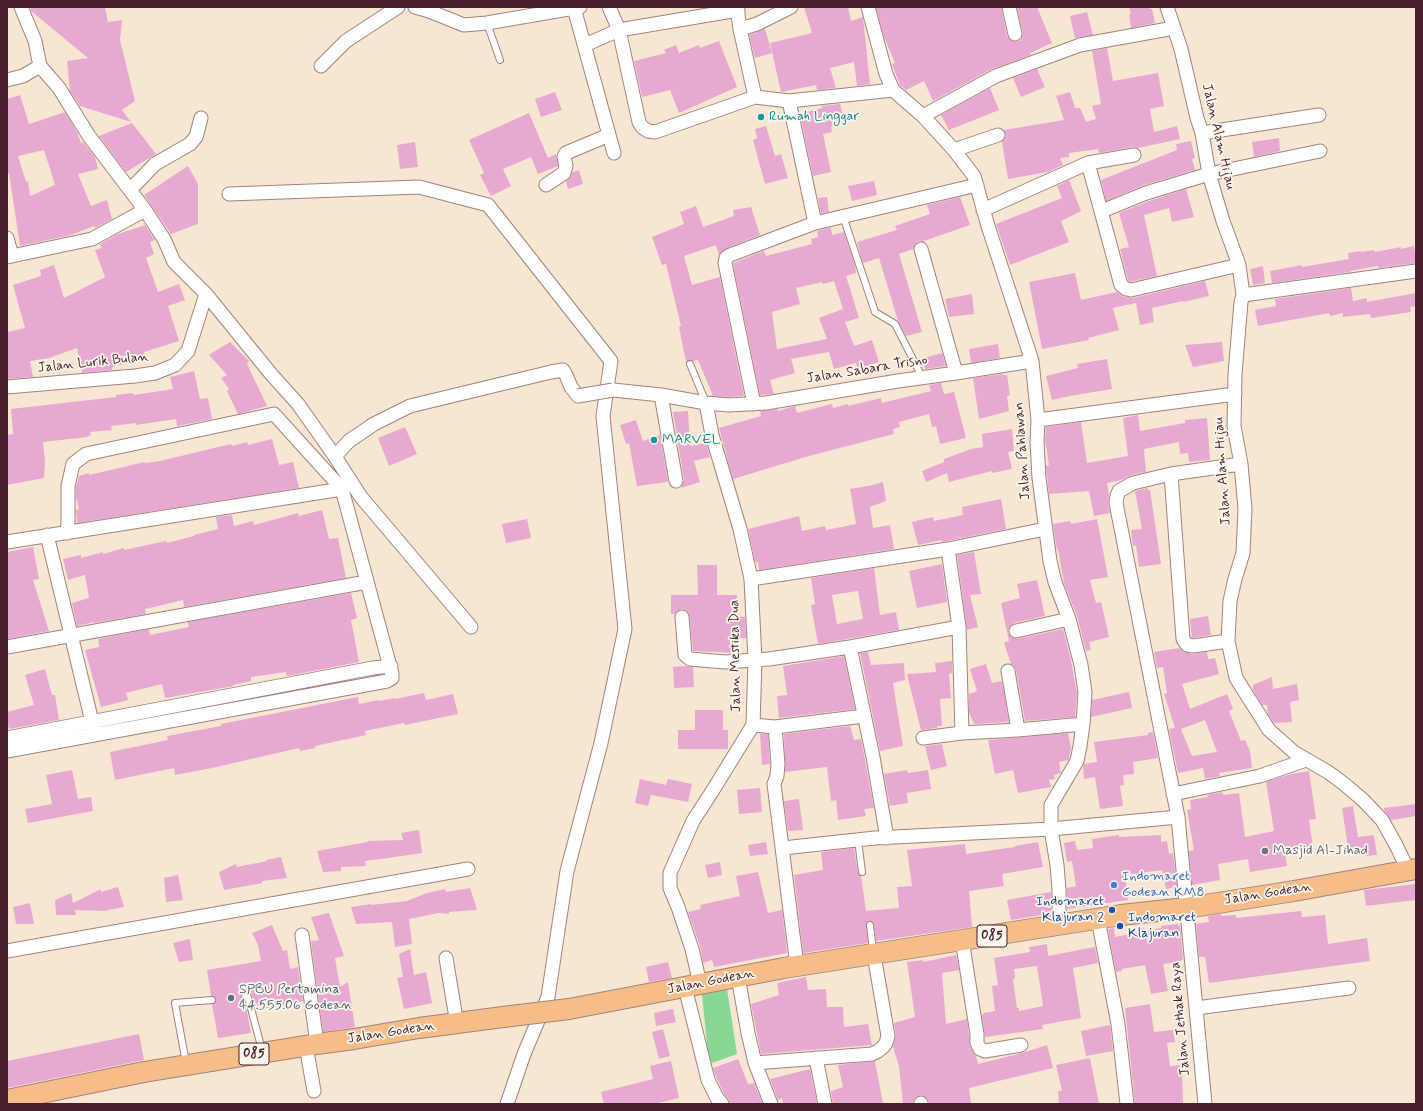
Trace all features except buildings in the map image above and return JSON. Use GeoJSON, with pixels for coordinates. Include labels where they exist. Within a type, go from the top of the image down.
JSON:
{"type":"FeatureCollection","features":[{"type":"Feature","properties":{"kind":"main road","name":"Jalan Godean"},"geometry":{"type":"LineString","coordinates":[[7,1100],[144,1072],[312,1045],[354,1040],[419,1028],[569,1009],[797,966],[1098,919],[1186,908],[1294,891],[1412,869]]}},
{"type":"Feature","properties":{"kind":"street"},"geometry":{"type":"LineString","coordinates":[[21,7],[35,40],[40,66],[59,88],[88,136],[145,210],[164,239],[174,262],[206,294],[219,312],[298,404],[334,455],[361,497],[471,627]]}},
{"type":"Feature","properties":{"kind":"street"},"geometry":{"type":"LineString","coordinates":[[321,66],[346,41],[398,7]]}},
{"type":"Feature","properties":{"kind":"street"},"geometry":{"type":"LineString","coordinates":[[415,7],[464,25],[487,23],[577,8],[585,46],[614,153]]}},
{"type":"Feature","properties":{"kind":"street"},"geometry":{"type":"LineString","coordinates":[[609,7],[619,30],[639,122],[648,132],[655,132],[755,97],[789,101],[893,90]]}},
{"type":"Feature","properties":{"kind":"street"},"geometry":{"type":"LineString","coordinates":[[740,28],[757,24],[791,7]]}},
{"type":"Feature","properties":{"kind":"street","name":"Jalan Pahlawan"},"geometry":{"type":"LineString","coordinates":[[868,7],[886,74],[893,90],[923,116],[954,150],[974,176],[983,210],[1032,361],[1038,420],[1037,442],[1039,478],[1050,561],[1055,582],[1069,619],[1081,665],[1085,692],[1083,724],[1077,761],[1051,805],[1050,829],[1057,865],[1059,925]]}},
{"type":"Feature","properties":{"kind":"street"},"geometry":{"type":"LineString","coordinates":[[1010,7],[1015,34]]}},
{"type":"Feature","properties":{"kind":"street","name":"Jalan Alam Hijau"},"geometry":{"type":"LineString","coordinates":[[1167,7],[1182,49],[1197,118],[1202,132],[1210,174],[1223,222],[1239,265],[1243,295],[1240,316],[1234,426],[1241,464],[1244,509],[1244,553],[1235,579],[1230,601],[1228,641],[1236,678],[1269,730],[1295,753],[1343,782],[1382,820],[1412,869]]}},
{"type":"Feature","properties":{"kind":"street"},"geometry":{"type":"LineString","coordinates":[[585,46],[619,30],[737,8],[755,97]]}},
{"type":"Feature","properties":{"kind":"street"},"geometry":{"type":"LineString","coordinates":[[923,116],[996,76],[1080,45],[1174,28]]}},
{"type":"Feature","properties":{"kind":"street"},"geometry":{"type":"LineString","coordinates":[[7,80],[23,76],[40,66]]}},
{"type":"Feature","properties":{"kind":"street"},"geometry":{"type":"LineString","coordinates":[[789,101],[816,223]]}},
{"type":"Feature","properties":{"kind":"street"},"geometry":{"type":"LineString","coordinates":[[1202,132],[1319,115]]}},
{"type":"Feature","properties":{"kind":"street"},"geometry":{"type":"LineString","coordinates":[[130,190],[155,164],[196,137],[201,118]]}},
{"type":"Feature","properties":{"kind":"street"},"geometry":{"type":"LineString","coordinates":[[546,185],[564,173],[566,166],[564,157],[566,153],[609,135]]}},
{"type":"Feature","properties":{"kind":"street"},"geometry":{"type":"LineString","coordinates":[[954,150],[998,135]]}},
{"type":"Feature","properties":{"kind":"street"},"geometry":{"type":"LineString","coordinates":[[1102,211],[1146,193],[1210,174],[1320,151]]}},
{"type":"Feature","properties":{"kind":"street"},"geometry":{"type":"LineString","coordinates":[[983,210],[1088,163],[1134,155]]}},
{"type":"Feature","properties":{"kind":"street"},"geometry":{"type":"LineString","coordinates":[[1088,163],[1122,285],[1126,289],[1131,290],[1239,265]]}},
{"type":"Feature","properties":{"kind":"street"},"geometry":{"type":"LineString","coordinates":[[754,404],[725,263],[726,258],[816,223],[977,185]]}},
{"type":"Feature","properties":{"kind":"street"},"geometry":{"type":"LineString","coordinates":[[229,194],[419,187],[488,205],[612,361],[603,416],[625,629],[601,743],[567,871],[548,997],[524,1054],[507,1104]]}},
{"type":"Feature","properties":{"kind":"street"},"geometry":{"type":"LineString","coordinates":[[7,238],[10,256],[92,239],[145,210]]}},
{"type":"Feature","properties":{"kind":"street"},"geometry":{"type":"LineString","coordinates":[[921,249],[956,373]]}},
{"type":"Feature","properties":{"kind":"street"},"geometry":{"type":"LineString","coordinates":[[1243,295],[1416,271]]}},
{"type":"Feature","properties":{"kind":"street","name":"Jalan Lurik Bulan"},"geometry":{"type":"LineString","coordinates":[[7,387],[135,376],[155,373],[175,365],[188,351],[206,294]]}},
{"type":"Feature","properties":{"kind":"street","name":"Jalan Sabara Trisno"},"geometry":{"type":"LineString","coordinates":[[334,455],[337,454],[349,441],[374,424],[410,406],[562,370],[571,387],[578,396],[613,390],[729,405],[766,403],[922,377],[1032,361]]}},
{"type":"Feature","properties":{"kind":"street"},"geometry":{"type":"LineString","coordinates":[[1038,420],[1235,394]]}},
{"type":"Feature","properties":{"kind":"street"},"geometry":{"type":"LineString","coordinates":[[661,395],[676,481]]}},
{"type":"Feature","properties":{"kind":"street","name":"Jalan Mestika Dua"},"geometry":{"type":"LineString","coordinates":[[706,403],[712,435],[740,530],[751,580],[755,660],[762,726],[714,790],[693,821],[670,873],[670,888],[692,949],[692,985],[708,1080],[717,1098],[722,1104]]}},
{"type":"Feature","properties":{"kind":"street"},"geometry":{"type":"LineString","coordinates":[[7,751],[93,728],[331,676],[391,666],[342,489],[274,414],[86,454],[73,464],[68,486],[67,533]]}},
{"type":"Feature","properties":{"kind":"street","name":"Jalan Jethak Raya"},"geometry":{"type":"LineString","coordinates":[[1205,1104],[1178,818],[1116,503],[1117,496],[1124,488],[1133,483],[1171,474],[1241,464]]}},
{"type":"Feature","properties":{"kind":"street"},"geometry":{"type":"LineString","coordinates":[[1171,474],[1183,638],[1187,645],[1193,646],[1228,641]]}},
{"type":"Feature","properties":{"kind":"street"},"geometry":{"type":"LineString","coordinates":[[7,542],[342,489]]}},
{"type":"Feature","properties":{"kind":"street"},"geometry":{"type":"LineString","coordinates":[[751,580],[948,549],[1045,529]]}},
{"type":"Feature","properties":{"kind":"street"},"geometry":{"type":"LineString","coordinates":[[47,535],[93,728]]}},
{"type":"Feature","properties":{"kind":"street"},"geometry":{"type":"LineString","coordinates":[[948,549],[959,627],[962,733]]}},
{"type":"Feature","properties":{"kind":"street"},"geometry":{"type":"LineString","coordinates":[[7,647],[367,582]]}},
{"type":"Feature","properties":{"kind":"street"},"geometry":{"type":"LineString","coordinates":[[682,617],[683,645],[685,655],[690,659],[725,662],[769,659],[850,647],[959,627]]}},
{"type":"Feature","properties":{"kind":"street"},"geometry":{"type":"LineString","coordinates":[[1016,631],[1069,619]]}},
{"type":"Feature","properties":{"kind":"street"},"geometry":{"type":"LineString","coordinates":[[850,647],[873,756],[887,838]]}},
{"type":"Feature","properties":{"kind":"street"},"geometry":{"type":"LineString","coordinates":[[1008,671],[1018,730]]}},
{"type":"Feature","properties":{"kind":"street"},"geometry":{"type":"LineString","coordinates":[[797,966],[774,784],[778,764],[762,726],[864,716]]}},
{"type":"Feature","properties":{"kind":"street"},"geometry":{"type":"LineString","coordinates":[[7,738],[78,724],[93,728]]}},
{"type":"Feature","properties":{"kind":"street"},"geometry":{"type":"LineString","coordinates":[[923,738],[962,733],[1083,724]]}},
{"type":"Feature","properties":{"kind":"street"},"geometry":{"type":"LineString","coordinates":[[1173,794],[1260,776],[1306,760]]}},
{"type":"Feature","properties":{"kind":"street"},"geometry":{"type":"LineString","coordinates":[[783,848],[858,840],[1050,829],[1178,818]]}},
{"type":"Feature","properties":{"kind":"street"},"geometry":{"type":"LineString","coordinates":[[7,951],[468,869]]}},
{"type":"Feature","properties":{"kind":"street"},"geometry":{"type":"LineString","coordinates":[[1098,919],[1118,1024],[1127,1104]]}},
{"type":"Feature","properties":{"kind":"street"},"geometry":{"type":"LineString","coordinates":[[302,935],[312,1045],[314,1092]]}},
{"type":"Feature","properties":{"kind":"street"},"geometry":{"type":"LineString","coordinates":[[962,940],[977,1043],[980,1049],[985,1051],[1021,1045]]}},
{"type":"Feature","properties":{"kind":"street"},"geometry":{"type":"LineString","coordinates":[[755,1063],[872,1054],[878,1052],[886,1043],[888,1036],[874,955]]}},
{"type":"Feature","properties":{"kind":"street"},"geometry":{"type":"LineString","coordinates":[[446,958],[458,1024]]}},
{"type":"Feature","properties":{"kind":"street"},"geometry":{"type":"LineString","coordinates":[[738,977],[755,1063],[771,1104]]}},
{"type":"Feature","properties":{"kind":"street"},"geometry":{"type":"LineString","coordinates":[[1196,1008],[1348,988]]}},
{"type":"Feature","properties":{"kind":"street"},"geometry":{"type":"LineString","coordinates":[[816,1058],[826,1104]]}},
{"type":"Feature","properties":{"kind":"lane"},"geometry":{"type":"LineString","coordinates":[[487,23],[500,60]]}},
{"type":"Feature","properties":{"kind":"lane"},"geometry":{"type":"LineString","coordinates":[[843,216],[875,312],[895,324],[922,377]]}},
{"type":"Feature","properties":{"kind":"lane"},"geometry":{"type":"LineString","coordinates":[[690,364],[706,403]]}},
{"type":"Feature","properties":{"kind":"lane"},"geometry":{"type":"LineString","coordinates":[[858,840],[862,872]]}},
{"type":"Feature","properties":{"kind":"lane"},"geometry":{"type":"LineString","coordinates":[[870,925],[874,955]]}},
{"type":"Feature","properties":{"kind":"lane"},"geometry":{"type":"LineString","coordinates":[[245,997],[248,997],[262,1053]]}},
{"type":"Feature","properties":{"kind":"lane"},"geometry":{"type":"LineString","coordinates":[[187,1065],[175,1003],[212,1000]]}},
{"type":"Feature","properties":{"kind":"green space"},"geometry":{"type":"Polygon","coordinates":[[[727,989],[737,1054],[709,1064],[702,994],[727,989]]]}},
{"type":"Feature","properties":{"kind":"place","name":"Rumah Linggar"},"geometry":{"type":"Point","coordinates":[761,117]}},
{"type":"Feature","properties":{"kind":"place","name":"MARVEL"},"geometry":{"type":"Point","coordinates":[654,440]}},
{"type":"Feature","properties":{"kind":"place","name":"Masjid Al-Jihad"},"geometry":{"type":"Point","coordinates":[1265,851]}},
{"type":"Feature","properties":{"kind":"place","name":"Indomaret Godean KM8"},"geometry":{"type":"Point","coordinates":[1114,885]}},
{"type":"Feature","properties":{"kind":"place","name":"Indomaret Klajuran 2"},"geometry":{"type":"Point","coordinates":[1112,910]}},
{"type":"Feature","properties":{"kind":"place","name":"Indomaret Klajuran"},"geometry":{"type":"Point","coordinates":[1120,926]}},
{"type":"Feature","properties":{"kind":"place","name":"SPBU Pertamina 44.555.06 Godean"},"geometry":{"type":"Point","coordinates":[231,998]}}]}
